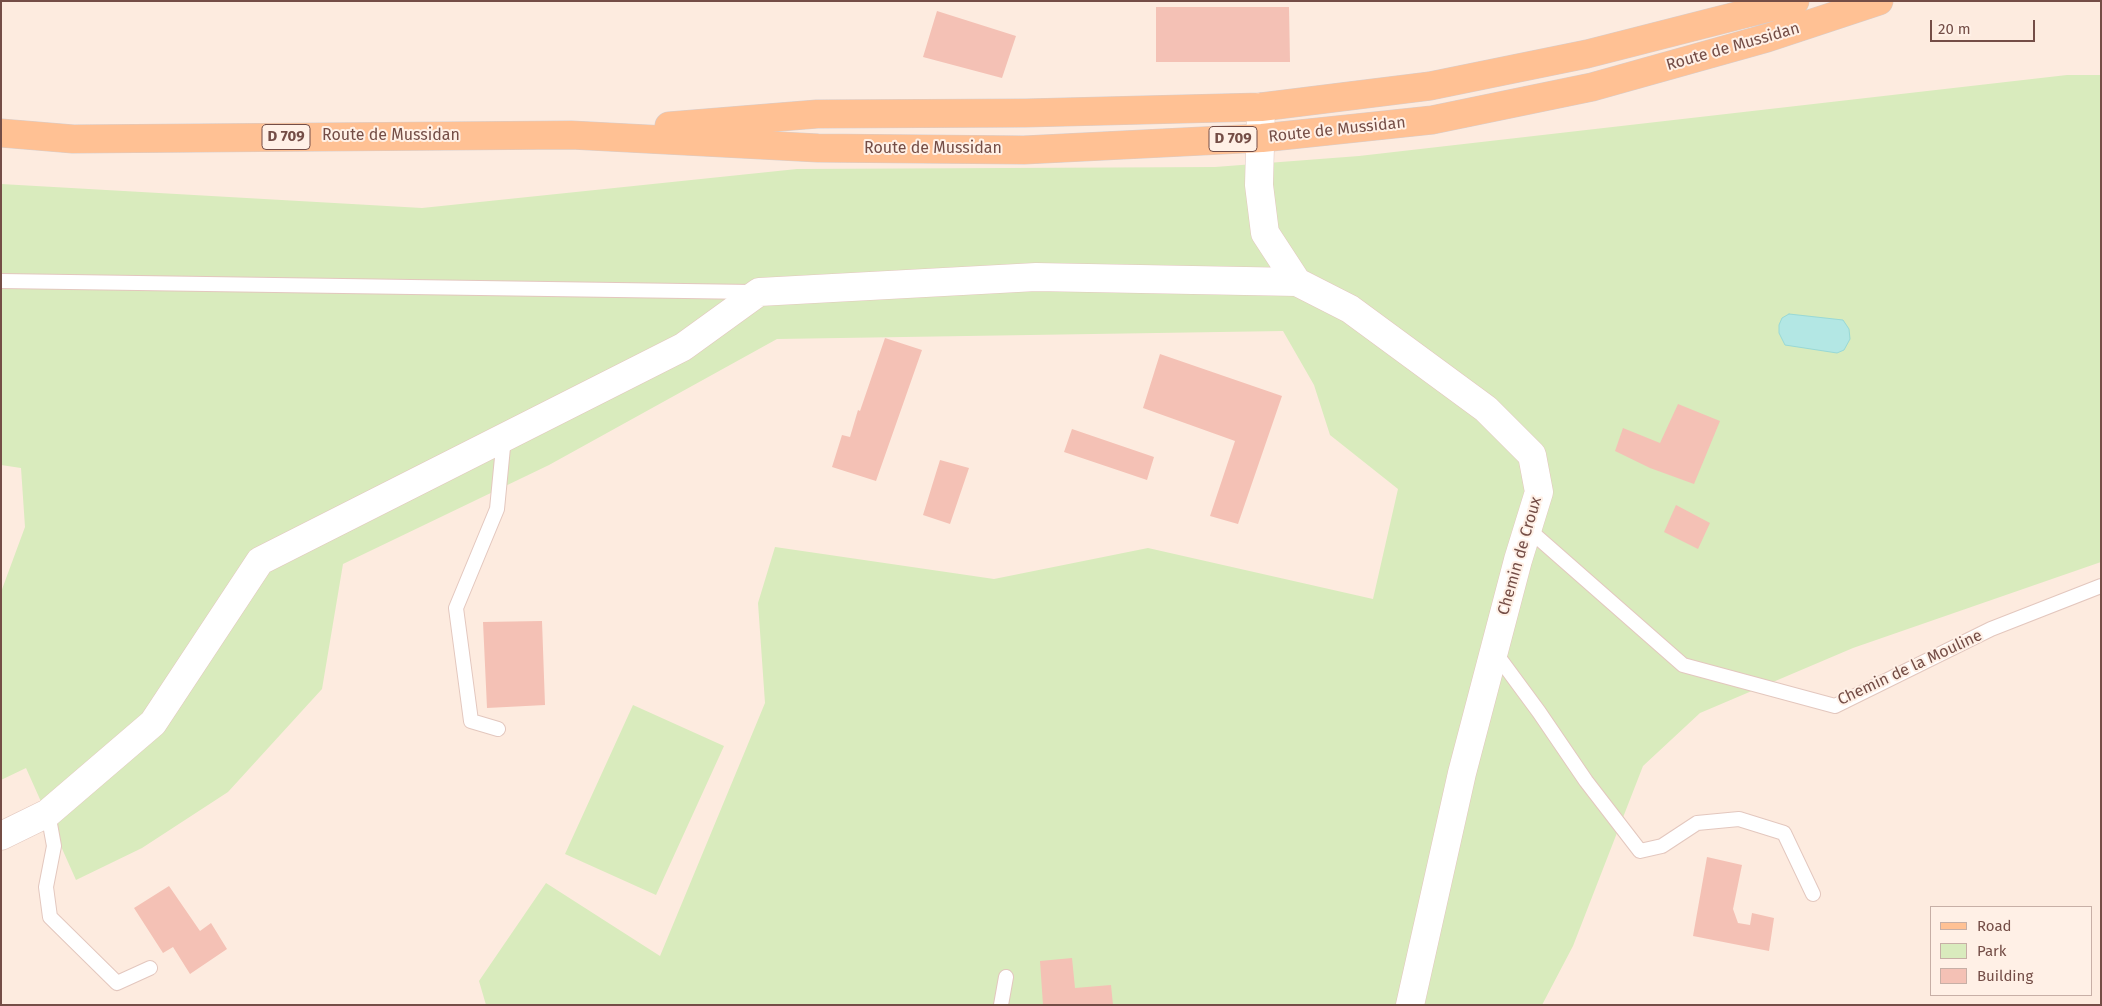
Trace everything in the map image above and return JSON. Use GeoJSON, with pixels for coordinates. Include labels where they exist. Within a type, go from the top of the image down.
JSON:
{"type":"FeatureCollection","features":[{"type":"Feature","properties":{"kind":"main road","name":"Route de Mussidan"},"geometry":{"type":"LineString","coordinates":[[570,135],[817,114],[1026,113],[1262,107],[1430,86],[1587,54],[1795,1]]}},
{"type":"Feature","properties":{"kind":"main road","name":"Route de Mussidan"},"geometry":{"type":"LineString","coordinates":[[1,133],[74,139],[570,135],[818,148],[1024,150],[1262,138],[1432,120],[1592,87],[1767,38],[1879,1]]}},
{"type":"Feature","properties":{"kind":"street","name":"Chemin de Croux"},"geometry":{"type":"LineString","coordinates":[[1262,107],[1259,185],[1265,233],[1297,282],[1350,309],[1486,409],[1532,455],[1539,492],[1527,528],[1462,773],[1410,1005]]}},
{"type":"Feature","properties":{"kind":"street"},"geometry":{"type":"LineString","coordinates":[[1,836],[48,813],[153,723],[260,561],[683,347],[759,292],[1036,277],[1297,282]]}},
{"type":"Feature","properties":{"kind":"lane"},"geometry":{"type":"LineString","coordinates":[[1,281],[759,292]]}},
{"type":"Feature","properties":{"kind":"lane"},"geometry":{"type":"LineString","coordinates":[[498,729],[471,721],[456,608],[498,508],[504,437]]}},
{"type":"Feature","properties":{"kind":"lane","name":"Chemin de la Mouline"},"geometry":{"type":"LineString","coordinates":[[1527,528],[1682,665],[1835,706],[1991,629],[2101,586]]}},
{"type":"Feature","properties":{"kind":"lane"},"geometry":{"type":"LineString","coordinates":[[1494,651],[1586,781],[1640,851],[1662,846],[1697,822],[1739,818],[1784,833],[1813,894]]}},
{"type":"Feature","properties":{"kind":"lane"},"geometry":{"type":"LineString","coordinates":[[48,813],[54,846],[46,887],[50,917],[117,983],[150,968]]}},
{"type":"Feature","properties":{"kind":"lane"},"geometry":{"type":"LineString","coordinates":[[1001,1005],[1006,978]]}},
{"type":"Feature","properties":{"kind":"green space"},"geometry":{"type":"Polygon","coordinates":[[[2067,75],[2101,75],[2101,562],[1853,648],[1700,713],[1643,766],[1573,946],[1542,1005],[486,1005],[479,981],[546,883],[660,956],[765,703],[758,603],[775,547],[994,579],[1148,548],[1373,599],[1398,489],[1330,435],[1314,385],[1283,331],[777,339],[549,465],[343,564],[322,689],[228,792],[142,848],[76,880],[26,768],[1,780],[1,592],[25,527],[21,468],[1,465],[1,184],[422,208],[797,169],[1215,167],[1359,156],[2067,75]]]}},
{"type":"Feature","properties":{"kind":"green space"},"geometry":{"type":"Polygon","coordinates":[[[633,705],[724,746],[656,895],[565,854],[633,705]]]}},
{"type":"Feature","properties":{"kind":"water"},"geometry":{"type":"Polygon","coordinates":[[[1789,314],[1843,320],[1849,329],[1850,339],[1844,350],[1837,353],[1785,345],[1779,333],[1779,325],[1782,318],[1789,314]]]}},
{"type":"Feature","properties":{"kind":"building"},"geometry":{"type":"Polygon","coordinates":[[[1156,7],[1289,7],[1290,62],[1156,62],[1156,7]]]}},
{"type":"Feature","properties":{"kind":"building"},"geometry":{"type":"Polygon","coordinates":[[[937,11],[1016,36],[1002,78],[923,57],[937,11]]]}},
{"type":"Feature","properties":{"kind":"building"},"geometry":{"type":"Polygon","coordinates":[[[885,338],[922,350],[876,481],[832,467],[842,435],[850,437],[885,338]]]}},
{"type":"Feature","properties":{"kind":"building"},"geometry":{"type":"Polygon","coordinates":[[[1160,354],[1282,396],[1238,524],[1210,516],[1235,441],[1143,408],[1160,354]]]}},
{"type":"Feature","properties":{"kind":"building"},"geometry":{"type":"Polygon","coordinates":[[[1678,404],[1720,421],[1694,484],[1650,468],[1615,451],[1623,428],[1660,443],[1678,404]]]}},
{"type":"Feature","properties":{"kind":"building"},"geometry":{"type":"Polygon","coordinates":[[[1072,429],[1154,457],[1147,480],[1064,452],[1072,429]]]}},
{"type":"Feature","properties":{"kind":"building"},"geometry":{"type":"Polygon","coordinates":[[[940,460],[969,468],[950,524],[923,515],[940,460]]]}},
{"type":"Feature","properties":{"kind":"building"},"geometry":{"type":"Polygon","coordinates":[[[1676,505],[1710,523],[1698,549],[1664,532],[1676,505]]]}},
{"type":"Feature","properties":{"kind":"building"},"geometry":{"type":"Polygon","coordinates":[[[542,621],[545,705],[487,708],[483,622],[542,621]]]}},
{"type":"Feature","properties":{"kind":"building"},"geometry":{"type":"Polygon","coordinates":[[[1707,857],[1742,865],[1733,909],[1738,923],[1750,925],[1752,913],[1774,918],[1769,951],[1693,936],[1707,857]]]}},
{"type":"Feature","properties":{"kind":"building"},"geometry":{"type":"Polygon","coordinates":[[[169,886],[200,931],[211,923],[227,949],[190,974],[173,947],[163,953],[134,908],[169,886]]]}},
{"type":"Feature","properties":{"kind":"building"},"geometry":{"type":"Polygon","coordinates":[[[1072,958],[1075,988],[1111,985],[1113,1005],[1043,1005],[1040,961],[1072,958]]]}}]}
